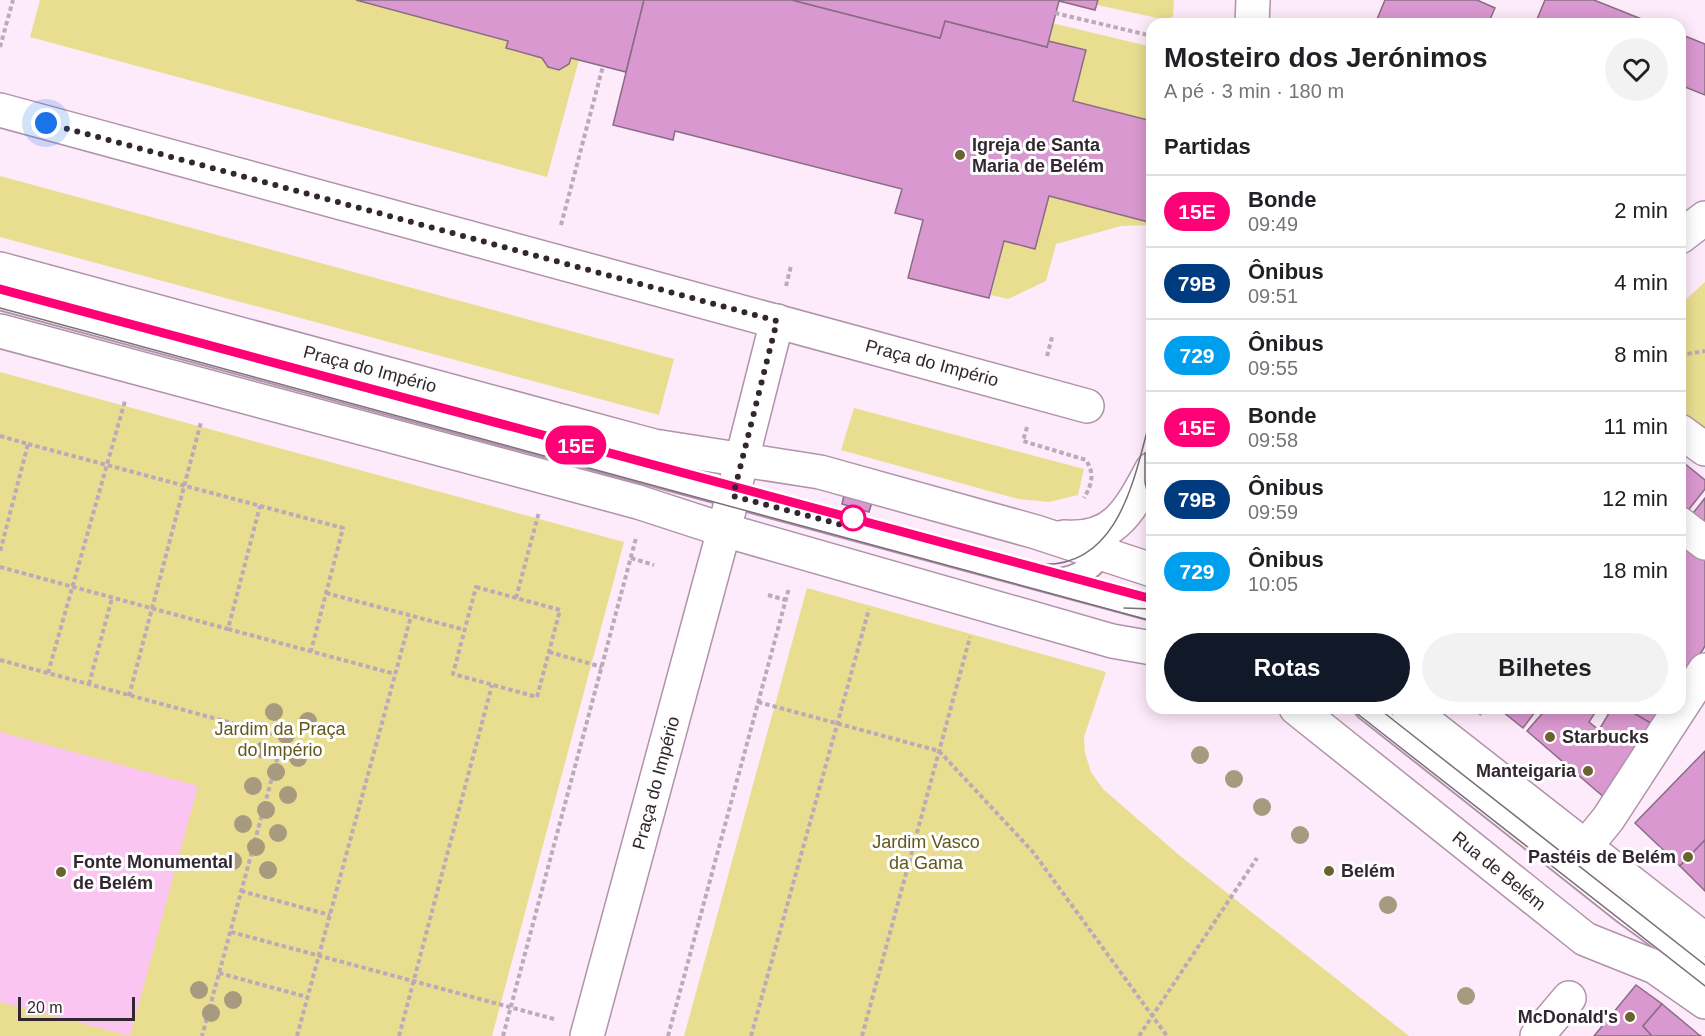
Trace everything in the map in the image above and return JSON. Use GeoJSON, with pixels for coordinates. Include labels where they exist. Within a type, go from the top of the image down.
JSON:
{"type":"FeatureCollection","features":[{"type":"Feature","properties":{"kind":"street"},"geometry":{"type":"LineString","coordinates":[[1252,18],[1253,0]]}},
{"type":"Feature","properties":{"kind":"street","name":"Praça do Império"},"geometry":{"type":"LineString","coordinates":[[0,110],[1087,406]]}},
{"type":"Feature","properties":{"kind":"street"},"geometry":{"type":"LineString","coordinates":[[1686,232],[1705,218]]}},
{"type":"Feature","properties":{"kind":"street","name":"Praça do Império"},"geometry":{"type":"LineString","coordinates":[[0,269],[654,446],[820,472],[1036,532]]}},
{"type":"Feature","properties":{"kind":"street","name":"Praça do Império"},"geometry":{"type":"LineString","coordinates":[[587,1036],[743,459],[777,321]]}},
{"type":"Feature","properties":{"kind":"street"},"geometry":{"type":"LineString","coordinates":[[0,331],[627,499],[724,530],[1112,641],[1146,646]]}},
{"type":"Feature","properties":{"kind":"street"},"geometry":{"type":"LineString","coordinates":[[1686,435],[1705,449]]}},
{"type":"Feature","properties":{"kind":"street"},"geometry":{"type":"LineString","coordinates":[[1036,532],[1060,537],[1087,537],[1111,527],[1129,508],[1146,480]]}},
{"type":"Feature","properties":{"kind":"street"},"geometry":{"type":"LineString","coordinates":[[1686,529],[1705,543]]}},
{"type":"Feature","properties":{"kind":"street"},"geometry":{"type":"LineString","coordinates":[[1036,532],[1104,552],[1146,568]]}},
{"type":"Feature","properties":{"kind":"street"},"geometry":{"type":"LineString","coordinates":[[1686,699],[1705,670]]}},
{"type":"Feature","properties":{"kind":"street","name":"Rua de Belém"},"geometry":{"type":"LineString","coordinates":[[1302,714],[1585,939],[1702,989]]}},
{"type":"Feature","properties":{"kind":"street"},"geometry":{"type":"LineString","coordinates":[[1586,846],[1608,819],[1676,714]]}},
{"type":"Feature","properties":{"kind":"street","name":"Rua de Belém"},"geometry":{"type":"LineString","coordinates":[[1401,719],[1586,846],[1705,940]]}},
{"type":"Feature","properties":{"kind":"street"},"geometry":{"type":"LineString","coordinates":[[1537,1036],[1569,998]]}},
{"type":"Feature","properties":{"kind":"lane"},"geometry":{"type":"LineString","coordinates":[[0,297],[1118,601],[1146,606]]}},
{"type":"Feature","properties":{"kind":"lane"},"geometry":{"type":"LineString","coordinates":[[1044,580],[1059,580],[1081,574],[1104,552],[1129,508]]}},
{"type":"Feature","properties":{"kind":"lane","name":"Rua de Belém"},"geometry":{"type":"LineString","coordinates":[[1386,714],[1401,719],[1623,911],[1702,989]]}},
{"type":"Feature","properties":{"kind":"path"},"geometry":{"type":"LineString","coordinates":[[0,47],[13,0]]}},
{"type":"Feature","properties":{"kind":"path"},"geometry":{"type":"LineString","coordinates":[[1055,13],[1146,35]]}},
{"type":"Feature","properties":{"kind":"path"},"geometry":{"type":"LineString","coordinates":[[552,260],[603,66]]}},
{"type":"Feature","properties":{"kind":"path"},"geometry":{"type":"LineString","coordinates":[[1052,337],[1023,441],[1086,460],[1093,476],[1091,487],[1078,504]]}},
{"type":"Feature","properties":{"kind":"path"},"geometry":{"type":"LineString","coordinates":[[1686,354],[1705,351]]}},
{"type":"Feature","properties":{"kind":"path"},"geometry":{"type":"LineString","coordinates":[[48,673],[123,406]]}},
{"type":"Feature","properties":{"kind":"path"},"geometry":{"type":"LineString","coordinates":[[129,696],[199,427]]}},
{"type":"Feature","properties":{"kind":"path"},"geometry":{"type":"LineString","coordinates":[[0,436],[343,528],[310,651]]}},
{"type":"Feature","properties":{"kind":"path"},"geometry":{"type":"LineString","coordinates":[[0,552],[28,444]]}},
{"type":"Feature","properties":{"kind":"path"},"geometry":{"type":"LineString","coordinates":[[228,629],[260,506]]}},
{"type":"Feature","properties":{"kind":"path"},"geometry":{"type":"LineString","coordinates":[[516,598],[537,518]]}},
{"type":"Feature","properties":{"kind":"path"},"geometry":{"type":"LineString","coordinates":[[502,1036],[637,533]]}},
{"type":"Feature","properties":{"kind":"path"},"geometry":{"type":"LineString","coordinates":[[631,558],[654,565]]}},
{"type":"Feature","properties":{"kind":"path"},"geometry":{"type":"LineString","coordinates":[[0,567],[394,674]]}},
{"type":"Feature","properties":{"kind":"path"},"geometry":{"type":"LineString","coordinates":[[668,1036],[790,583]]}},
{"type":"Feature","properties":{"kind":"path"},"geometry":{"type":"LineString","coordinates":[[476,587],[516,598],[561,610],[537,697],[453,674],[476,587]]}},
{"type":"Feature","properties":{"kind":"path"},"geometry":{"type":"LineString","coordinates":[[326,593],[465,630]]}},
{"type":"Feature","properties":{"kind":"path"},"geometry":{"type":"LineString","coordinates":[[768,595],[786,600]]}},
{"type":"Feature","properties":{"kind":"path"},"geometry":{"type":"LineString","coordinates":[[89,684],[112,598]]}},
{"type":"Feature","properties":{"kind":"path"},"geometry":{"type":"LineString","coordinates":[[751,1036],[869,608]]}},
{"type":"Feature","properties":{"kind":"path"},"geometry":{"type":"LineString","coordinates":[[297,1036],[411,616]]}},
{"type":"Feature","properties":{"kind":"path"},"geometry":{"type":"LineString","coordinates":[[862,1036],[973,625]]}},
{"type":"Feature","properties":{"kind":"path"},"geometry":{"type":"LineString","coordinates":[[549,652],[602,667]]}},
{"type":"Feature","properties":{"kind":"path"},"geometry":{"type":"LineString","coordinates":[[0,660],[283,737],[202,1036]]}},
{"type":"Feature","properties":{"kind":"path"},"geometry":{"type":"LineString","coordinates":[[399,1036],[492,685]]}},
{"type":"Feature","properties":{"kind":"path"},"geometry":{"type":"LineString","coordinates":[[758,702],[939,751],[1034,852],[1167,1036]]}},
{"type":"Feature","properties":{"kind":"path"},"geometry":{"type":"LineString","coordinates":[[1139,1036],[1257,858]]}},
{"type":"Feature","properties":{"kind":"path"},"geometry":{"type":"LineString","coordinates":[[242,891],[330,915]]}},
{"type":"Feature","properties":{"kind":"path"},"geometry":{"type":"LineString","coordinates":[[231,932],[500,1004]]}},
{"type":"Feature","properties":{"kind":"path"},"geometry":{"type":"LineString","coordinates":[[219,973],[307,997]]}},
{"type":"Feature","properties":{"kind":"green space"},"geometry":{"type":"Polygon","coordinates":[[[40,0],[356,0],[508,41],[506,48],[542,58],[559,70],[569,64],[571,58],[579,60],[547,177],[30,37],[40,0]]]}},
{"type":"Feature","properties":{"kind":"green space"},"geometry":{"type":"Polygon","coordinates":[[[1098,0],[1174,0],[1173,16],[1170,18],[1158,18],[1097,5],[1098,0]]]}},
{"type":"Feature","properties":{"kind":"green space"},"geometry":{"type":"Polygon","coordinates":[[[1052,23],[1146,46],[1146,119],[1073,101],[1086,50],[1048,41],[1052,23]]]}},
{"type":"Feature","properties":{"kind":"green space"},"geometry":{"type":"Polygon","coordinates":[[[0,176],[674,359],[659,415],[0,237],[0,176]]]}},
{"type":"Feature","properties":{"kind":"green space"},"geometry":{"type":"Polygon","coordinates":[[[1049,196],[1146,221],[1146,225],[1121,226],[1056,244],[1046,281],[1008,299],[991,295],[1004,241],[1035,249],[1049,196]]]}},
{"type":"Feature","properties":{"kind":"green space"},"geometry":{"type":"Polygon","coordinates":[[[1705,282],[1705,429],[1686,414],[1686,299],[1705,282]]]}},
{"type":"Feature","properties":{"kind":"green space","name":"Jardim da Praça do Império"},"geometry":{"type":"Polygon","coordinates":[[[0,372],[624,542],[492,1036],[0,1036],[0,372]]]}},
{"type":"Feature","properties":{"kind":"green space"},"geometry":{"type":"Polygon","coordinates":[[[854,408],[1084,469],[1078,495],[1049,502],[1018,499],[841,450],[854,408]]]}},
{"type":"Feature","properties":{"kind":"green space","name":"Jardim Vasco da Gama"},"geometry":{"type":"Polygon","coordinates":[[[807,588],[1106,672],[1084,737],[1085,753],[1091,772],[1103,789],[1179,855],[1409,1036],[684,1036],[807,588]]]}},
{"type":"Feature","properties":{"kind":"shaded area"},"geometry":{"type":"Polygon","coordinates":[[[0,732],[198,786],[130,1036],[0,1002],[0,732]]]}},
{"type":"Feature","properties":{"kind":"building"},"geometry":{"type":"Polygon","coordinates":[[[356,0],[644,0],[626,72],[571,58],[569,64],[559,70],[548,67],[542,58],[506,48],[508,41],[356,0]]]}},
{"type":"Feature","properties":{"kind":"building","name":"Igreja de Santa Maria de Belém"},"geometry":{"type":"Polygon","coordinates":[[[644,0],[792,0],[940,38],[945,21],[1047,47],[1048,41],[1086,50],[1073,101],[1146,119],[1146,221],[1049,196],[1035,249],[1004,241],[989,298],[908,278],[923,220],[895,213],[902,189],[675,131],[673,140],[613,125],[644,0]]]}},
{"type":"Feature","properties":{"kind":"building"},"geometry":{"type":"Polygon","coordinates":[[[792,0],[1098,0],[1095,10],[1059,1],[1047,47],[945,21],[940,38],[792,0]]]}},
{"type":"Feature","properties":{"kind":"building"},"geometry":{"type":"Polygon","coordinates":[[[1385,0],[1477,0],[1495,8],[1491,18],[1378,18],[1385,0]]]}},
{"type":"Feature","properties":{"kind":"building"},"geometry":{"type":"Polygon","coordinates":[[[1545,0],[1594,0],[1639,18],[1538,18],[1545,0]]]}},
{"type":"Feature","properties":{"kind":"building"},"geometry":{"type":"Polygon","coordinates":[[[1686,36],[1705,44],[1705,95],[1686,87],[1686,36]]]}},
{"type":"Feature","properties":{"kind":"building"},"geometry":{"type":"Polygon","coordinates":[[[1686,465],[1705,480],[1705,489],[1686,513],[1686,465]]]}},
{"type":"Feature","properties":{"kind":"building"},"geometry":{"type":"Polygon","coordinates":[[[844,495],[872,502],[869,512],[842,504],[844,495]]]}},
{"type":"Feature","properties":{"kind":"building"},"geometry":{"type":"Polygon","coordinates":[[[1705,498],[1705,530],[1690,517],[1705,498]]]}},
{"type":"Feature","properties":{"kind":"building"},"geometry":{"type":"Polygon","coordinates":[[[1686,539],[1705,553],[1705,646],[1686,677],[1686,539]]]}},
{"type":"Feature","properties":{"kind":"building"},"geometry":{"type":"Polygon","coordinates":[[[1506,714],[1534,714],[1523,728],[1506,714]]]}},
{"type":"Feature","properties":{"kind":"building"},"geometry":{"type":"Polygon","coordinates":[[[1542,714],[1594,714],[1589,722],[1599,730],[1608,714],[1635,714],[1656,726],[1606,799],[1527,731],[1542,714]]]}},
{"type":"Feature","properties":{"kind":"building"},"geometry":{"type":"Polygon","coordinates":[[[1635,714],[1663,714],[1656,726],[1635,714]]]}},
{"type":"Feature","properties":{"kind":"building"},"geometry":{"type":"Polygon","coordinates":[[[1705,751],[1705,840],[1680,866],[1635,823],[1705,751]]]}},
{"type":"Feature","properties":{"kind":"building"},"geometry":{"type":"Polygon","coordinates":[[[1705,840],[1705,891],[1680,866],[1705,840]]]}},
{"type":"Feature","properties":{"kind":"building","name":"McDonald's"},"geometry":{"type":"Polygon","coordinates":[[[1636,985],[1662,1004],[1643,1026],[1652,1036],[1594,1036],[1636,985]]]}},
{"type":"Feature","properties":{"kind":"building"},"geometry":{"type":"Polygon","coordinates":[[[1662,1004],[1701,1036],[1652,1036],[1643,1026],[1662,1004]]]}},
{"type":"Feature","properties":{"kind":"tram line"},"geometry":{"type":"LineString","coordinates":[[0,289],[1146,597]]}},
{"type":"Feature","properties":{"kind":"tram line","name":"15E"},"geometry":{"type":"LineString","coordinates":[[0,289],[222,351],[736,486],[1146,597]]}},
{"type":"Feature","properties":{"kind":"tram line"},"geometry":{"type":"LineString","coordinates":[[0,308],[1146,619]]}},
{"type":"Feature","properties":{"kind":"tram line"},"geometry":{"type":"LineString","coordinates":[[1037,564],[1065,562],[1088,552],[1106,535],[1120,514],[1139,463],[1146,436]]}},
{"type":"Feature","properties":{"kind":"tram line"},"geometry":{"type":"LineString","coordinates":[[1145,453],[1146,486]]}},
{"type":"Feature","properties":{"kind":"tram line"},"geometry":{"type":"LineString","coordinates":[[1124,608],[1146,609]]}},
{"type":"Feature","properties":{"kind":"tram line"},"geometry":{"type":"LineString","coordinates":[[1358,714],[1705,986]]}},
{"type":"Feature","properties":{"kind":"tram line"},"geometry":{"type":"LineString","coordinates":[[1386,714],[1705,965]]}},
{"type":"Feature","properties":{"kind":"place","name":"Igreja de Santa Maria de Belém"},"geometry":{"type":"Point","coordinates":[960,155]}},
{"type":"Feature","properties":{"kind":"place","name":"Starbucks"},"geometry":{"type":"Point","coordinates":[1550,737]}},
{"type":"Feature","properties":{"kind":"place","name":"Manteigaria"},"geometry":{"type":"Point","coordinates":[1588,771]}},
{"type":"Feature","properties":{"kind":"place","name":"Pastéis de Belém"},"geometry":{"type":"Point","coordinates":[1688,857]}},
{"type":"Feature","properties":{"kind":"place","name":"Belém"},"geometry":{"type":"Point","coordinates":[1329,871]}},
{"type":"Feature","properties":{"kind":"place","name":"Fonte Monumental de Belém"},"geometry":{"type":"Point","coordinates":[61,872]}},
{"type":"Feature","properties":{"kind":"place","name":"McDonald's"},"geometry":{"type":"Point","coordinates":[1630,1017]}},
{"type":"Feature","properties":{"kind":"route"},"geometry":{"type":"LineString","coordinates":[[46,123],[777,321],[733,496],[850,527],[853,518]]}}]}
